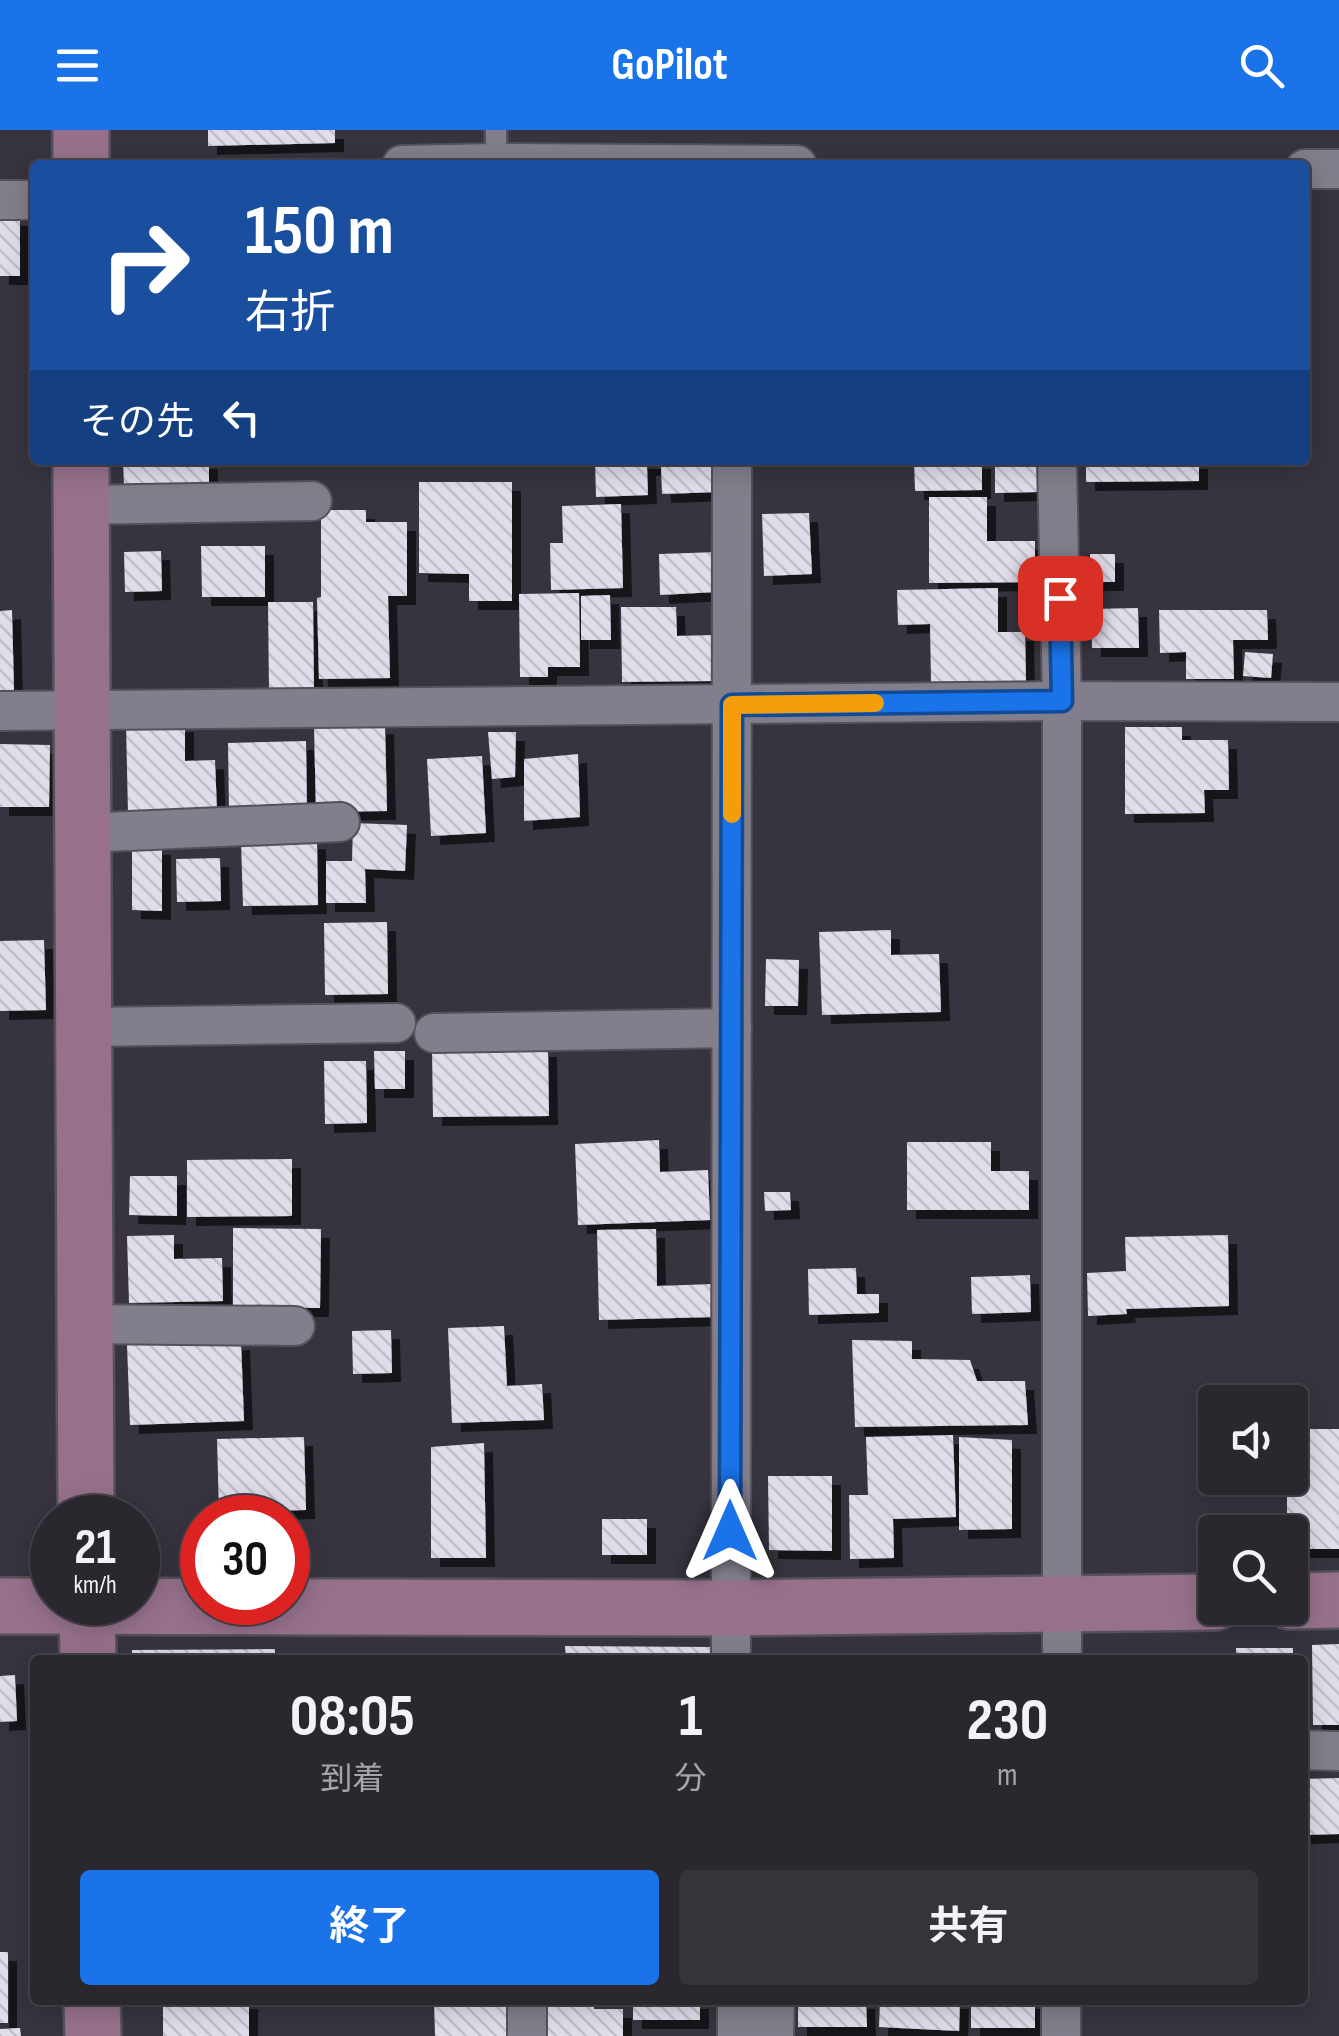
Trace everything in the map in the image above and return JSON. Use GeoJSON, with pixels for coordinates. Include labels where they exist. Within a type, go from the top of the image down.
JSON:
{"type":"FeatureCollection","features":[{"type":"Feature","properties":{"kind":"street"},"geometry":{"type":"LineString","coordinates":[[81,130],[81,160]]}},
{"type":"Feature","properties":{"kind":"street"},"geometry":{"type":"LineString","coordinates":[[427,160],[496,146],[679,160]]}},
{"type":"Feature","properties":{"kind":"street"},"geometry":{"type":"LineString","coordinates":[[1310,169],[1339,169]]}},
{"type":"Feature","properties":{"kind":"street"},"geometry":{"type":"LineString","coordinates":[[0,200],[30,200]]}},
{"type":"Feature","properties":{"kind":"street"},"geometry":{"type":"LineString","coordinates":[[730,1634],[732,465]]}},
{"type":"Feature","properties":{"kind":"street"},"geometry":{"type":"LineString","coordinates":[[1058,465],[1062,701],[1062,1655]]}},
{"type":"Feature","properties":{"kind":"street"},"geometry":{"type":"LineString","coordinates":[[86,1495],[81,482],[312,501]]}},
{"type":"Feature","properties":{"kind":"street"},"geometry":{"type":"LineString","coordinates":[[0,711],[1339,702]]}},
{"type":"Feature","properties":{"kind":"street"},"geometry":{"type":"LineString","coordinates":[[82,833],[340,822]]}},
{"type":"Feature","properties":{"kind":"street"},"geometry":{"type":"LineString","coordinates":[[83,1027],[396,1023]]}},
{"type":"Feature","properties":{"kind":"street"},"geometry":{"type":"LineString","coordinates":[[434,1033],[732,1028]]}},
{"type":"Feature","properties":{"kind":"street"},"geometry":{"type":"LineString","coordinates":[[85,1324],[294,1326]]}},
{"type":"Feature","properties":{"kind":"street"},"geometry":{"type":"LineString","coordinates":[[1308,1601],[1339,1600]]}},
{"type":"Feature","properties":{"kind":"street"},"geometry":{"type":"LineString","coordinates":[[160,1607],[730,1634],[1062,1603],[1198,1602]]}},
{"type":"Feature","properties":{"kind":"street"},"geometry":{"type":"LineString","coordinates":[[0,1606],[30,1605]]}},
{"type":"Feature","properties":{"kind":"street"},"geometry":{"type":"LineString","coordinates":[[87,1625],[88,1655]]}},
{"type":"Feature","properties":{"kind":"street"},"geometry":{"type":"LineString","coordinates":[[1308,1750],[1339,1750]]}},
{"type":"Feature","properties":{"kind":"street"},"geometry":{"type":"LineString","coordinates":[[92,2005],[92,2036]]}},
{"type":"Feature","properties":{"kind":"street"},"geometry":{"type":"LineString","coordinates":[[527,2005],[527,2036]]}},
{"type":"Feature","properties":{"kind":"street"},"geometry":{"type":"LineString","coordinates":[[737,2005],[738,2036]]}},
{"type":"Feature","properties":{"kind":"street"},"geometry":{"type":"LineString","coordinates":[[774,2036],[775,2005]]}},
{"type":"Feature","properties":{"kind":"street"},"geometry":{"type":"LineString","coordinates":[[1061,2005],[1061,2036]]}},
{"type":"Feature","properties":{"kind":"building"},"geometry":{"type":"Polygon","coordinates":[[[208,130],[335,130],[335,143],[208,146],[208,130]]]}},
{"type":"Feature","properties":{"kind":"building"},"geometry":{"type":"Polygon","coordinates":[[[0,217],[20,217],[20,276],[0,276],[0,217]]]}},
{"type":"Feature","properties":{"kind":"building"},"geometry":{"type":"Polygon","coordinates":[[[123,465],[209,465],[209,483],[124,485],[123,465]]]}},
{"type":"Feature","properties":{"kind":"building"},"geometry":{"type":"Polygon","coordinates":[[[595,465],[717,465],[718,492],[662,494],[661,466],[647,467],[648,495],[596,497],[595,465]]]}},
{"type":"Feature","properties":{"kind":"building"},"geometry":{"type":"Polygon","coordinates":[[[914,465],[982,465],[982,490],[915,491],[914,465]]]}},
{"type":"Feature","properties":{"kind":"building"},"geometry":{"type":"Polygon","coordinates":[[[995,465],[1037,465],[1037,492],[995,493],[995,465]]]}},
{"type":"Feature","properties":{"kind":"building"},"geometry":{"type":"Polygon","coordinates":[[[1086,465],[1199,465],[1199,481],[1086,482],[1086,465]]]}},
{"type":"Feature","properties":{"kind":"building"},"geometry":{"type":"Polygon","coordinates":[[[419,482],[512,482],[512,601],[469,601],[469,574],[419,573],[419,482]]]}},
{"type":"Feature","properties":{"kind":"building"},"geometry":{"type":"Polygon","coordinates":[[[929,497],[987,497],[987,541],[1035,541],[1035,582],[929,583],[929,497]]]}},
{"type":"Feature","properties":{"kind":"building"},"geometry":{"type":"Polygon","coordinates":[[[621,504],[623,588],[551,590],[550,543],[563,543],[562,506],[621,504]]]}},
{"type":"Feature","properties":{"kind":"building"},"geometry":{"type":"Polygon","coordinates":[[[321,510],[366,510],[366,522],[407,522],[407,596],[388,596],[390,678],[319,679],[321,510]]]}},
{"type":"Feature","properties":{"kind":"building"},"geometry":{"type":"Polygon","coordinates":[[[809,513],[812,574],[764,576],[762,514],[809,513]]]}},
{"type":"Feature","properties":{"kind":"building"},"geometry":{"type":"Polygon","coordinates":[[[201,546],[265,546],[265,597],[202,597],[201,546]]]}},
{"type":"Feature","properties":{"kind":"building"},"geometry":{"type":"Polygon","coordinates":[[[161,551],[162,591],[125,592],[124,552],[161,551]]]}},
{"type":"Feature","properties":{"kind":"building"},"geometry":{"type":"Polygon","coordinates":[[[718,552],[716,592],[660,595],[659,554],[718,552]]]}},
{"type":"Feature","properties":{"kind":"building"},"geometry":{"type":"Polygon","coordinates":[[[1090,554],[1115,554],[1115,582],[1090,582],[1090,554]]]}},
{"type":"Feature","properties":{"kind":"building"},"geometry":{"type":"Polygon","coordinates":[[[998,588],[998,632],[1025,632],[1026,681],[931,683],[930,624],[898,625],[897,590],[998,588]]]}},
{"type":"Feature","properties":{"kind":"building"},"geometry":{"type":"Polygon","coordinates":[[[579,593],[580,667],[548,667],[548,677],[520,677],[519,594],[579,593]]]}},
{"type":"Feature","properties":{"kind":"building"},"geometry":{"type":"Polygon","coordinates":[[[610,595],[611,640],[581,640],[581,596],[610,595]]]}},
{"type":"Feature","properties":{"kind":"building"},"geometry":{"type":"Polygon","coordinates":[[[268,602],[313,602],[314,692],[269,692],[268,602]]]}},
{"type":"Feature","properties":{"kind":"building"},"geometry":{"type":"Polygon","coordinates":[[[621,607],[676,607],[677,636],[712,635],[712,681],[622,682],[621,607]]]}},
{"type":"Feature","properties":{"kind":"building"},"geometry":{"type":"Polygon","coordinates":[[[1138,608],[1139,648],[1092,648],[1091,609],[1138,608]]]}},
{"type":"Feature","properties":{"kind":"building"},"geometry":{"type":"Polygon","coordinates":[[[12,610],[14,691],[0,691],[0,611],[12,610]]]}},
{"type":"Feature","properties":{"kind":"building"},"geometry":{"type":"Polygon","coordinates":[[[1159,610],[1267,610],[1268,640],[1233,640],[1234,679],[1186,679],[1186,652],[1160,653],[1159,610]]]}},
{"type":"Feature","properties":{"kind":"building"},"geometry":{"type":"Polygon","coordinates":[[[1245,652],[1273,654],[1271,678],[1243,676],[1245,652]]]}},
{"type":"Feature","properties":{"kind":"building"},"geometry":{"type":"Polygon","coordinates":[[[185,723],[185,761],[215,760],[217,812],[128,814],[126,724],[185,723]]]}},
{"type":"Feature","properties":{"kind":"building"},"geometry":{"type":"Polygon","coordinates":[[[385,725],[387,811],[316,812],[314,726],[385,725]]]}},
{"type":"Feature","properties":{"kind":"building"},"geometry":{"type":"Polygon","coordinates":[[[1125,727],[1182,727],[1182,740],[1228,740],[1229,790],[1204,790],[1205,813],[1125,814],[1125,727]]]}},
{"type":"Feature","properties":{"kind":"building"},"geometry":{"type":"Polygon","coordinates":[[[488,732],[516,732],[515,777],[492,779],[488,732]]]}},
{"type":"Feature","properties":{"kind":"building"},"geometry":{"type":"Polygon","coordinates":[[[306,741],[307,809],[229,810],[228,743],[306,741]]]}},
{"type":"Feature","properties":{"kind":"building"},"geometry":{"type":"Polygon","coordinates":[[[0,744],[50,745],[49,807],[0,807],[0,744]]]}},
{"type":"Feature","properties":{"kind":"building"},"geometry":{"type":"Polygon","coordinates":[[[578,754],[580,817],[524,821],[524,759],[578,754]]]}},
{"type":"Feature","properties":{"kind":"building"},"geometry":{"type":"Polygon","coordinates":[[[482,756],[486,833],[431,836],[427,759],[482,756]]]}},
{"type":"Feature","properties":{"kind":"building"},"geometry":{"type":"Polygon","coordinates":[[[353,823],[407,825],[405,871],[365,869],[366,903],[326,903],[326,861],[352,861],[353,823]]]}},
{"type":"Feature","properties":{"kind":"building"},"geometry":{"type":"Polygon","coordinates":[[[317,840],[318,905],[243,906],[241,841],[317,840]]]}},
{"type":"Feature","properties":{"kind":"building"},"geometry":{"type":"Polygon","coordinates":[[[132,845],[162,846],[162,911],[132,910],[132,845]]]}},
{"type":"Feature","properties":{"kind":"building"},"geometry":{"type":"Polygon","coordinates":[[[220,858],[221,901],[177,902],[176,859],[220,858]]]}},
{"type":"Feature","properties":{"kind":"building"},"geometry":{"type":"Polygon","coordinates":[[[387,922],[388,994],[325,995],[324,923],[387,922]]]}},
{"type":"Feature","properties":{"kind":"building"},"geometry":{"type":"Polygon","coordinates":[[[891,930],[891,955],[939,954],[941,1012],[822,1015],[819,932],[891,930]]]}},
{"type":"Feature","properties":{"kind":"building"},"geometry":{"type":"Polygon","coordinates":[[[44,940],[46,1010],[0,1011],[0,941],[44,940]]]}},
{"type":"Feature","properties":{"kind":"building"},"geometry":{"type":"Polygon","coordinates":[[[766,959],[799,960],[798,1006],[765,1006],[766,959]]]}},
{"type":"Feature","properties":{"kind":"building"},"geometry":{"type":"Polygon","coordinates":[[[548,1048],[549,1116],[433,1117],[432,1049],[548,1048]]]}},
{"type":"Feature","properties":{"kind":"building"},"geometry":{"type":"Polygon","coordinates":[[[374,1051],[405,1051],[405,1089],[375,1089],[374,1051]]]}},
{"type":"Feature","properties":{"kind":"building"},"geometry":{"type":"Polygon","coordinates":[[[324,1061],[366,1061],[367,1123],[325,1124],[324,1061]]]}},
{"type":"Feature","properties":{"kind":"building"},"geometry":{"type":"Polygon","coordinates":[[[659,1140],[660,1172],[708,1170],[710,1220],[578,1225],[575,1144],[659,1140]]]}},
{"type":"Feature","properties":{"kind":"building"},"geometry":{"type":"Polygon","coordinates":[[[907,1142],[991,1142],[991,1171],[1029,1171],[1029,1210],[907,1210],[907,1142]]]}},
{"type":"Feature","properties":{"kind":"building"},"geometry":{"type":"Polygon","coordinates":[[[292,1159],[292,1216],[187,1217],[187,1160],[292,1159]]]}},
{"type":"Feature","properties":{"kind":"building"},"geometry":{"type":"Polygon","coordinates":[[[130,1176],[177,1176],[177,1216],[129,1215],[130,1176]]]}},
{"type":"Feature","properties":{"kind":"building"},"geometry":{"type":"Polygon","coordinates":[[[764,1192],[790,1192],[791,1210],[765,1211],[764,1192]]]}},
{"type":"Feature","properties":{"kind":"building"},"geometry":{"type":"Polygon","coordinates":[[[233,1228],[321,1229],[320,1308],[233,1307],[233,1228]]]}},
{"type":"Feature","properties":{"kind":"building"},"geometry":{"type":"Polygon","coordinates":[[[656,1229],[657,1286],[713,1284],[714,1317],[599,1320],[597,1230],[656,1229]]]}},
{"type":"Feature","properties":{"kind":"building"},"geometry":{"type":"Polygon","coordinates":[[[174,1235],[174,1259],[222,1258],[223,1301],[129,1303],[127,1236],[174,1235]]]}},
{"type":"Feature","properties":{"kind":"building"},"geometry":{"type":"Polygon","coordinates":[[[1228,1235],[1229,1306],[1126,1309],[1127,1314],[1088,1316],[1087,1273],[1126,1271],[1125,1237],[1228,1235]]]}},
{"type":"Feature","properties":{"kind":"building"},"geometry":{"type":"Polygon","coordinates":[[[856,1268],[857,1294],[879,1294],[879,1313],[809,1315],[808,1269],[856,1268]]]}},
{"type":"Feature","properties":{"kind":"building"},"geometry":{"type":"Polygon","coordinates":[[[1030,1275],[1031,1312],[972,1314],[971,1277],[1030,1275]]]}},
{"type":"Feature","properties":{"kind":"building"},"geometry":{"type":"Polygon","coordinates":[[[504,1326],[507,1386],[542,1384],[544,1420],[452,1423],[448,1328],[504,1326]]]}},
{"type":"Feature","properties":{"kind":"building"},"geometry":{"type":"Polygon","coordinates":[[[391,1330],[392,1373],[353,1374],[352,1331],[391,1330]]]}},
{"type":"Feature","properties":{"kind":"building"},"geometry":{"type":"Polygon","coordinates":[[[852,1340],[912,1341],[912,1359],[970,1360],[977,1381],[1025,1381],[1028,1425],[855,1427],[852,1340]]]}},
{"type":"Feature","properties":{"kind":"building"},"geometry":{"type":"Polygon","coordinates":[[[241,1341],[244,1421],[130,1425],[127,1345],[241,1341]]]}},
{"type":"Feature","properties":{"kind":"building"},"geometry":{"type":"Polygon","coordinates":[[[1308,1429],[1339,1429],[1339,1549],[1308,1549],[1308,1515],[1287,1515],[1287,1495],[1308,1495],[1308,1429]]]}},
{"type":"Feature","properties":{"kind":"building"},"geometry":{"type":"Polygon","coordinates":[[[953,1435],[956,1517],[893,1519],[894,1558],[850,1559],[849,1495],[868,1495],[866,1437],[953,1435]]]}},
{"type":"Feature","properties":{"kind":"building"},"geometry":{"type":"Polygon","coordinates":[[[304,1437],[306,1495],[219,1495],[217,1439],[304,1437]]]}},
{"type":"Feature","properties":{"kind":"building"},"geometry":{"type":"Polygon","coordinates":[[[959,1437],[1012,1440],[1012,1529],[959,1530],[959,1437]]]}},
{"type":"Feature","properties":{"kind":"building"},"geometry":{"type":"Polygon","coordinates":[[[484,1443],[486,1558],[431,1558],[431,1447],[484,1443]]]}},
{"type":"Feature","properties":{"kind":"building"},"geometry":{"type":"Polygon","coordinates":[[[768,1476],[832,1476],[832,1551],[769,1550],[768,1476]]]}},
{"type":"Feature","properties":{"kind":"building"},"geometry":{"type":"Polygon","coordinates":[[[602,1519],[647,1519],[647,1555],[602,1555],[602,1519]]]}},
{"type":"Feature","properties":{"kind":"building"},"geometry":{"type":"Polygon","coordinates":[[[1339,1644],[1339,1725],[1313,1725],[1312,1645],[1339,1644]]]}},
{"type":"Feature","properties":{"kind":"building"},"geometry":{"type":"Polygon","coordinates":[[[565,1646],[712,1647],[712,1655],[566,1655],[565,1646]]]}},
{"type":"Feature","properties":{"kind":"building"},"geometry":{"type":"Polygon","coordinates":[[[1236,1648],[1293,1648],[1293,1655],[1236,1655],[1236,1648]]]}},
{"type":"Feature","properties":{"kind":"building"},"geometry":{"type":"Polygon","coordinates":[[[275,1649],[275,1655],[132,1655],[132,1650],[275,1649]]]}},
{"type":"Feature","properties":{"kind":"building"},"geometry":{"type":"Polygon","coordinates":[[[15,1675],[17,1721],[0,1722],[0,1676],[15,1675]]]}},
{"type":"Feature","properties":{"kind":"building"},"geometry":{"type":"Polygon","coordinates":[[[1339,1778],[1339,1834],[1308,1835],[1308,1779],[1339,1778]]]}},
{"type":"Feature","properties":{"kind":"building"},"geometry":{"type":"Polygon","coordinates":[[[0,1952],[8,1952],[8,2023],[0,2023],[0,1952]]]}},
{"type":"Feature","properties":{"kind":"building"},"geometry":{"type":"Polygon","coordinates":[[[163,2005],[249,2005],[249,2036],[163,2036],[163,2005]]]}},
{"type":"Feature","properties":{"kind":"building"},"geometry":{"type":"Polygon","coordinates":[[[434,2005],[515,2005],[515,2036],[435,2036],[434,2005]]]}},
{"type":"Feature","properties":{"kind":"building"},"geometry":{"type":"Polygon","coordinates":[[[547,2005],[623,2009],[623,2036],[548,2036],[547,2005]]]}},
{"type":"Feature","properties":{"kind":"building"},"geometry":{"type":"Polygon","coordinates":[[[633,2005],[700,2005],[700,2020],[633,2020],[633,2005]]]}},
{"type":"Feature","properties":{"kind":"building"},"geometry":{"type":"Polygon","coordinates":[[[798,2005],[866,2005],[867,2027],[798,2027],[798,2005]]]}},
{"type":"Feature","properties":{"kind":"building"},"geometry":{"type":"Polygon","coordinates":[[[880,2005],[960,2005],[959,2031],[879,2027],[880,2005]]]}},
{"type":"Feature","properties":{"kind":"building"},"geometry":{"type":"Polygon","coordinates":[[[971,2005],[1035,2005],[1035,2028],[971,2028],[971,2005]]]}},
{"type":"Feature","properties":{"kind":"building"},"geometry":{"type":"Polygon","coordinates":[[[20,2028],[21,2036],[0,2036],[0,2029],[20,2028]]]}},
{"type":"Feature","properties":{"kind":"slow traffic"},"geometry":{"type":"LineString","coordinates":[[732,814],[732,705],[875,703]]}},
{"type":"Feature","properties":{"kind":"route"},"geometry":{"type":"LineString","coordinates":[[730,1531],[732,705],[1062,701],[1060,598]]}}]}
